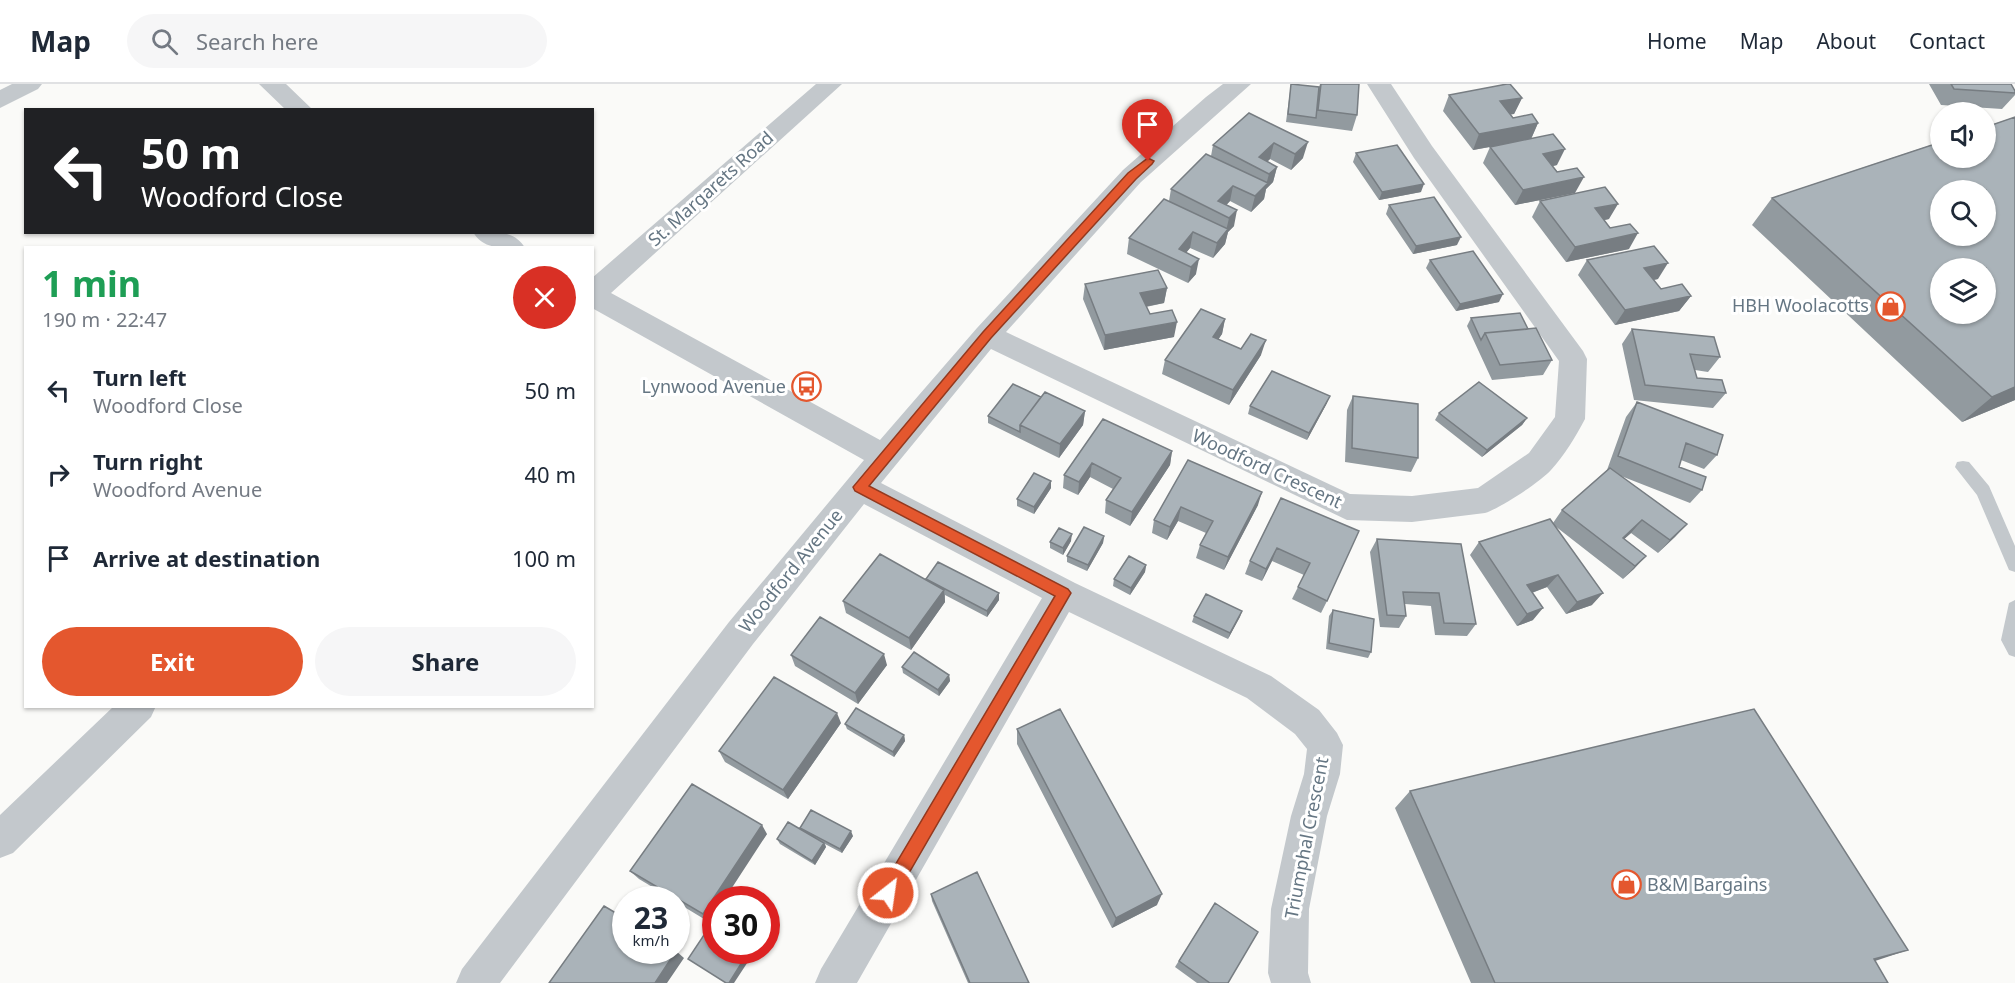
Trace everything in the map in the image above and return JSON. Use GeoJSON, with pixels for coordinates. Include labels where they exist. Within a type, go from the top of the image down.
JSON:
{"type":"FeatureCollection","features":[{"type":"Feature","properties":{"kind":"street"},"geometry":{"type":"LineString","coordinates":[[0,100],[30,84]]}},
{"type":"Feature","properties":{"kind":"street"},"geometry":{"type":"LineString","coordinates":[[271,84],[299,108]]}},
{"type":"Feature","properties":{"kind":"street","name":"St. Margarets Road"},"geometry":{"type":"LineString","coordinates":[[594,293],[830,84]]}},
{"type":"Feature","properties":{"kind":"street","name":"Woodford Avenue"},"geometry":{"type":"LineString","coordinates":[[476,983],[741,633],[987,335],[1132,176],[1214,102],[1239,84]]}},
{"type":"Feature","properties":{"kind":"street","name":"Woodford Crescent"},"geometry":{"type":"LineString","coordinates":[[987,335],[1347,507],[1412,509],[1485,500],[1540,462],[1570,419],[1573,359],[1423,153],[1379,84]]}},
{"type":"Feature","properties":{"kind":"street"},"geometry":{"type":"LineString","coordinates":[[489,234],[509,246]]}},
{"type":"Feature","properties":{"kind":"street"},"geometry":{"type":"LineString","coordinates":[[594,296],[884,457]]}},
{"type":"Feature","properties":{"kind":"street"},"geometry":{"type":"LineString","coordinates":[[835,983],[1064,593],[860,487]]}},
{"type":"Feature","properties":{"kind":"street","name":"Triumphal Crescent"},"geometry":{"type":"LineString","coordinates":[[1064,593],[1259,687],[1307,722],[1325,745],[1322,774],[1309,816],[1290,909],[1288,973],[1291,983]]}},
{"type":"Feature","properties":{"kind":"street"},"geometry":{"type":"LineString","coordinates":[[0,840],[137,708]]}},
{"type":"Feature","properties":{"kind":"lane"},"geometry":{"type":"LineString","coordinates":[[1963,467],[1983,490],[2015,565]]}},
{"type":"Feature","properties":{"kind":"lane"},"geometry":{"type":"LineString","coordinates":[[2015,608],[2010,640],[2015,649]]}},
{"type":"Feature","properties":{"kind":"building"},"geometry":{"type":"Polygon","coordinates":[[[1291,84],[1319,87],[1316,118],[1288,114],[1291,84]]]}},
{"type":"Feature","properties":{"kind":"building"},"geometry":{"type":"Polygon","coordinates":[[[1321,84],[1359,84],[1357,115],[1318,110],[1321,84]]]}},
{"type":"Feature","properties":{"kind":"building"},"geometry":{"type":"Polygon","coordinates":[[[1510,84],[1522,98],[1500,101],[1513,118],[1532,114],[1538,123],[1479,134],[1449,95],[1510,84]]]}},
{"type":"Feature","properties":{"kind":"building"},"geometry":{"type":"Polygon","coordinates":[[[1951,84],[2011,84],[2015,93],[1954,89],[1951,84]]]}},
{"type":"Feature","properties":{"kind":"building"},"geometry":{"type":"Polygon","coordinates":[[[1249,113],[1308,142],[1295,154],[1274,143],[1259,157],[1277,167],[1269,174],[1213,145],[1249,113]]]}},
{"type":"Feature","properties":{"kind":"building"},"geometry":{"type":"Polygon","coordinates":[[[2015,117],[2015,387],[1992,397],[1772,198],[1930,146],[1930,168],[1996,168],[1996,124],[2015,117]]]}},
{"type":"Feature","properties":{"kind":"building"},"geometry":{"type":"Polygon","coordinates":[[[1553,134],[1565,149],[1543,154],[1557,172],[1577,168],[1584,177],[1523,190],[1490,147],[1553,134]]]}},
{"type":"Feature","properties":{"kind":"building"},"geometry":{"type":"Polygon","coordinates":[[[1397,145],[1424,184],[1382,192],[1356,153],[1397,145]]]}},
{"type":"Feature","properties":{"kind":"building"},"geometry":{"type":"Polygon","coordinates":[[[1206,154],[1268,183],[1255,196],[1233,186],[1218,201],[1237,210],[1229,218],[1171,189],[1206,154]]]}},
{"type":"Feature","properties":{"kind":"building"},"geometry":{"type":"Polygon","coordinates":[[[1605,187],[1618,204],[1595,208],[1610,228],[1630,224],[1638,233],[1575,247],[1540,201],[1605,187]]]}},
{"type":"Feature","properties":{"kind":"building"},"geometry":{"type":"Polygon","coordinates":[[[1434,197],[1461,237],[1416,246],[1389,205],[1434,197]]]}},
{"type":"Feature","properties":{"kind":"building"},"geometry":{"type":"Polygon","coordinates":[[[1164,199],[1228,229],[1217,243],[1193,232],[1179,249],[1199,259],[1191,267],[1129,238],[1164,199]]]}},
{"type":"Feature","properties":{"kind":"building"},"geometry":{"type":"Polygon","coordinates":[[[1654,246],[1668,263],[1644,268],[1661,289],[1682,284],[1691,296],[1625,310],[1587,260],[1654,246]]]}},
{"type":"Feature","properties":{"kind":"building"},"geometry":{"type":"Polygon","coordinates":[[[1473,251],[1503,294],[1460,304],[1430,260],[1473,251]]]}},
{"type":"Feature","properties":{"kind":"building"},"geometry":{"type":"Polygon","coordinates":[[[1158,270],[1167,288],[1140,293],[1150,314],[1172,310],[1177,322],[1105,335],[1085,284],[1158,270]]]}},
{"type":"Feature","properties":{"kind":"building"},"geometry":{"type":"Polygon","coordinates":[[[1201,309],[1225,319],[1213,337],[1241,349],[1251,334],[1266,340],[1233,390],[1165,360],[1201,309]]]}},
{"type":"Feature","properties":{"kind":"building"},"geometry":{"type":"Polygon","coordinates":[[[1520,313],[1528,329],[1485,333],[1481,340],[1471,318],[1520,313]]]}},
{"type":"Feature","properties":{"kind":"building"},"geometry":{"type":"Polygon","coordinates":[[[1536,328],[1552,360],[1500,365],[1485,333],[1536,328]]]}},
{"type":"Feature","properties":{"kind":"building"},"geometry":{"type":"Polygon","coordinates":[[[1632,329],[1714,337],[1720,357],[1690,354],[1697,378],[1722,380],[1726,393],[1645,385],[1632,329]]]}},
{"type":"Feature","properties":{"kind":"building"},"geometry":{"type":"Polygon","coordinates":[[[1272,371],[1330,396],[1309,433],[1250,406],[1272,371]]]}},
{"type":"Feature","properties":{"kind":"building"},"geometry":{"type":"Polygon","coordinates":[[[1479,382],[1527,418],[1487,450],[1439,413],[1479,382]]]}},
{"type":"Feature","properties":{"kind":"building"},"geometry":{"type":"Polygon","coordinates":[[[1013,384],[1041,397],[1020,425],[1020,432],[988,416],[1013,384]]]}},
{"type":"Feature","properties":{"kind":"building"},"geometry":{"type":"Polygon","coordinates":[[[1045,392],[1085,411],[1060,444],[1020,425],[1045,392]]]}},
{"type":"Feature","properties":{"kind":"building"},"geometry":{"type":"Polygon","coordinates":[[[1353,396],[1418,404],[1418,458],[1352,448],[1353,396]]]}},
{"type":"Feature","properties":{"kind":"building"},"geometry":{"type":"Polygon","coordinates":[[[1637,402],[1723,435],[1717,455],[1686,443],[1679,467],[1706,477],[1702,490],[1618,456],[1637,402]]]}},
{"type":"Feature","properties":{"kind":"building"},"geometry":{"type":"Polygon","coordinates":[[[1103,419],[1172,451],[1132,512],[1106,500],[1121,478],[1092,463],[1079,482],[1064,475],[1103,419]]]}},
{"type":"Feature","properties":{"kind":"building"},"geometry":{"type":"Polygon","coordinates":[[[1188,460],[1262,492],[1228,557],[1200,545],[1213,521],[1181,507],[1170,527],[1154,520],[1188,460]]]}},
{"type":"Feature","properties":{"kind":"building"},"geometry":{"type":"Polygon","coordinates":[[[1610,468],[1687,524],[1670,540],[1642,520],[1623,538],[1646,556],[1635,566],[1562,510],[1610,468]]]}},
{"type":"Feature","properties":{"kind":"building"},"geometry":{"type":"Polygon","coordinates":[[[1034,473],[1051,481],[1034,507],[1017,499],[1034,473]]]}},
{"type":"Feature","properties":{"kind":"building"},"geometry":{"type":"Polygon","coordinates":[[[1281,498],[1359,531],[1327,601],[1298,587],[1310,563],[1277,548],[1266,569],[1250,561],[1281,498]]]}},
{"type":"Feature","properties":{"kind":"building"},"geometry":{"type":"Polygon","coordinates":[[[1550,519],[1603,593],[1577,602],[1558,575],[1527,585],[1543,608],[1527,614],[1479,542],[1550,519]]]}},
{"type":"Feature","properties":{"kind":"building"},"geometry":{"type":"Polygon","coordinates":[[[1084,527],[1104,536],[1088,565],[1067,556],[1084,527]]]}},
{"type":"Feature","properties":{"kind":"building"},"geometry":{"type":"Polygon","coordinates":[[[1059,528],[1072,534],[1063,548],[1050,542],[1059,528]]]}},
{"type":"Feature","properties":{"kind":"building"},"geometry":{"type":"Polygon","coordinates":[[[1377,539],[1461,544],[1476,624],[1444,623],[1439,593],[1403,592],[1406,616],[1387,615],[1377,539]]]}},
{"type":"Feature","properties":{"kind":"building"},"geometry":{"type":"Polygon","coordinates":[[[880,554],[944,590],[909,638],[843,601],[880,554]]]}},
{"type":"Feature","properties":{"kind":"building"},"geometry":{"type":"Polygon","coordinates":[[[1129,556],[1146,565],[1131,588],[1114,579],[1129,556]]]}},
{"type":"Feature","properties":{"kind":"building"},"geometry":{"type":"Polygon","coordinates":[[[938,562],[999,593],[987,611],[926,579],[938,562]]]}},
{"type":"Feature","properties":{"kind":"building"},"geometry":{"type":"Polygon","coordinates":[[[1206,594],[1242,611],[1230,633],[1194,616],[1206,594]]]}},
{"type":"Feature","properties":{"kind":"building"},"geometry":{"type":"Polygon","coordinates":[[[1333,610],[1374,619],[1371,652],[1329,643],[1333,610]]]}},
{"type":"Feature","properties":{"kind":"building"},"geometry":{"type":"Polygon","coordinates":[[[820,617],[884,654],[855,693],[791,655],[820,617]]]}},
{"type":"Feature","properties":{"kind":"building"},"geometry":{"type":"Polygon","coordinates":[[[914,652],[949,675],[938,690],[902,667],[914,652]]]}},
{"type":"Feature","properties":{"kind":"building"},"geometry":{"type":"Polygon","coordinates":[[[774,677],[837,713],[783,790],[719,751],[774,677]]]}},
{"type":"Feature","properties":{"kind":"building"},"geometry":{"type":"Polygon","coordinates":[[[856,708],[904,735],[893,752],[845,724],[856,708]]]}},
{"type":"Feature","properties":{"kind":"building"},"geometry":{"type":"Polygon","coordinates":[[[1060,709],[1162,894],[1116,918],[1017,729],[1060,709]]]}},
{"type":"Feature","properties":{"kind":"building","name":"B&M Bargains"},"geometry":{"type":"Polygon","coordinates":[[[1754,709],[1908,950],[1874,959],[1888,983],[1495,983],[1410,791],[1754,709]]]}},
{"type":"Feature","properties":{"kind":"building"},"geometry":{"type":"Polygon","coordinates":[[[692,784],[762,825],[722,886],[702,886],[702,913],[690,906],[690,886],[655,886],[630,871],[692,784]]]}},
{"type":"Feature","properties":{"kind":"building"},"geometry":{"type":"Polygon","coordinates":[[[811,810],[851,831],[840,849],[800,828],[811,810]]]}},
{"type":"Feature","properties":{"kind":"building"},"geometry":{"type":"Polygon","coordinates":[[[788,822],[824,843],[812,861],[777,839],[788,822]]]}},
{"type":"Feature","properties":{"kind":"building"},"geometry":{"type":"Polygon","coordinates":[[[977,872],[1029,983],[970,983],[931,894],[977,872]]]}},
{"type":"Feature","properties":{"kind":"building"},"geometry":{"type":"Polygon","coordinates":[[[1215,903],[1258,932],[1228,983],[1210,983],[1179,961],[1215,903]]]}},
{"type":"Feature","properties":{"kind":"building"},"geometry":{"type":"Polygon","coordinates":[[[604,906],[612,911],[612,964],[667,964],[655,983],[549,983],[604,906]]]}},
{"type":"Feature","properties":{"kind":"building"},"geometry":{"type":"Polygon","coordinates":[[[702,938],[702,964],[741,964],[729,983],[726,983],[690,960],[690,956],[702,938]]]}},
{"type":"Feature","properties":{"kind":"place","name":"HBH Woolacotts"},"geometry":{"type":"Point","coordinates":[1890,306]}},
{"type":"Feature","properties":{"kind":"place","name":"Lynwood Avenue"},"geometry":{"type":"Point","coordinates":[807,387]}},
{"type":"Feature","properties":{"kind":"place","name":"B&M Bargains"},"geometry":{"type":"Point","coordinates":[1626,885]}},
{"type":"Feature","properties":{"kind":"route"},"geometry":{"type":"LineString","coordinates":[[888,893],[1064,593],[860,487],[987,335],[1148,161]]}}]}
